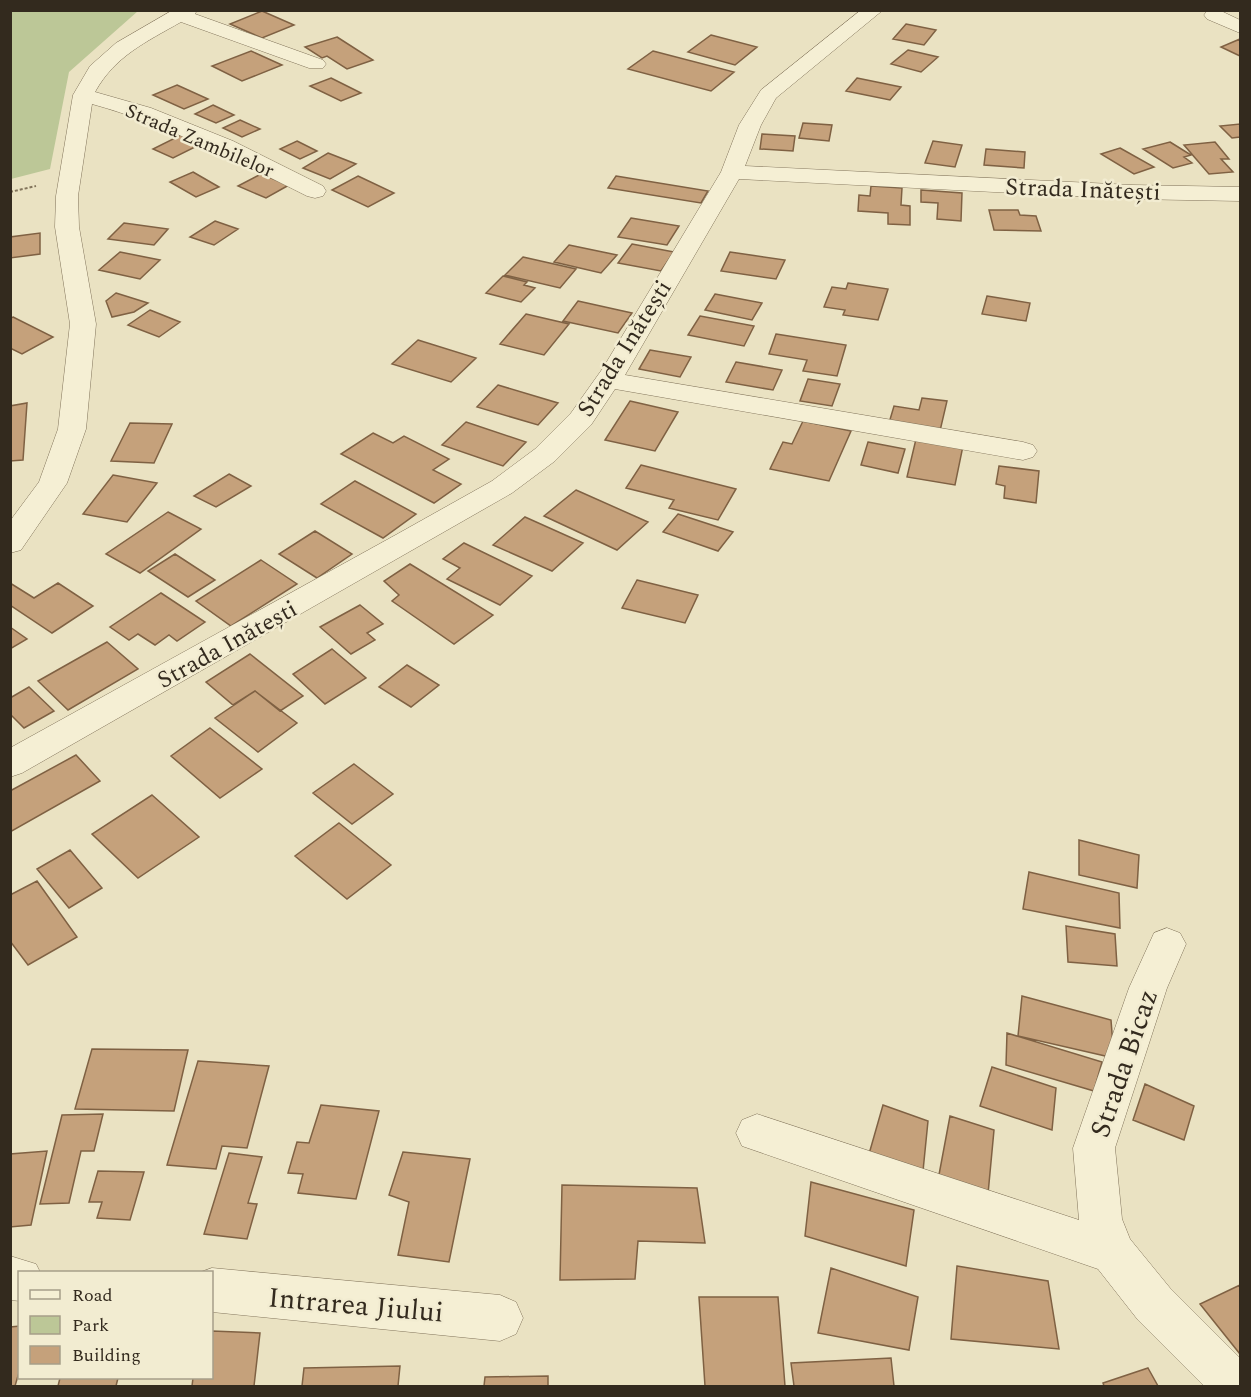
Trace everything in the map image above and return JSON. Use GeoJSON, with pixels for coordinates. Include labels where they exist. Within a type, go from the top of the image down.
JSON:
{"type":"FeatureCollection","features":[{"type":"Feature","properties":{"kind":"street"},"geometry":{"type":"LineString","coordinates":[[732,172],[750,125],[768,94],[874,10]]}},
{"type":"Feature","properties":{"kind":"street"},"geometry":{"type":"LineString","coordinates":[[10,543],[53,483],[72,429],[83,324],[67,227],[67,196],[83,95],[97,70],[123,47],[184,13],[316,64]]}},
{"type":"Feature","properties":{"kind":"street"},"geometry":{"type":"LineString","coordinates":[[1214,15],[1240,27]]}},
{"type":"Feature","properties":{"kind":"street","name":"Strada Zambilelor"},"geometry":{"type":"LineString","coordinates":[[83,95],[154,116],[225,146],[315,191]]}},
{"type":"Feature","properties":{"kind":"street","name":"Strada Inătești"},"geometry":{"type":"LineString","coordinates":[[10,764],[502,487],[545,455],[581,419],[608,380],[732,172],[1132,192],[1240,194]]}},
{"type":"Feature","properties":{"kind":"street"},"geometry":{"type":"LineString","coordinates":[[608,380],[1023,451]]}},
{"type":"Feature","properties":{"kind":"street","name":"Strada Bicaz"},"geometry":{"type":"LineString","coordinates":[[1167,944],[1148,988],[1094,1148],[1100,1219],[1113,1253],[1155,1304],[1236,1386]]}},
{"type":"Feature","properties":{"kind":"street"},"geometry":{"type":"LineString","coordinates":[[757,1133],[1113,1253]]}},
{"type":"Feature","properties":{"kind":"street","name":"Intrarea Jiului"},"geometry":{"type":"LineString","coordinates":[[213,1290],[500,1318]]}},
{"type":"Feature","properties":{"kind":"green space"},"geometry":{"type":"Polygon","coordinates":[[[11,10],[138,11],[69,72],[50,169],[11,179],[11,10]]]}},
{"type":"Feature","properties":{"kind":"building"},"geometry":{"type":"Polygon","coordinates":[[[262,11],[294,25],[262,38],[230,24],[262,11]]]}},
{"type":"Feature","properties":{"kind":"building"},"geometry":{"type":"Polygon","coordinates":[[[906,24],[936,30],[924,45],[893,39],[906,24]]]}},
{"type":"Feature","properties":{"kind":"building"},"geometry":{"type":"Polygon","coordinates":[[[711,35],[757,47],[735,65],[688,52],[711,35]]]}},
{"type":"Feature","properties":{"kind":"building"},"geometry":{"type":"Polygon","coordinates":[[[337,37],[373,60],[347,69],[327,56],[322,58],[305,47],[337,37]]]}},
{"type":"Feature","properties":{"kind":"building"},"geometry":{"type":"Polygon","coordinates":[[[1240,39],[1240,56],[1221,47],[1240,39]]]}},
{"type":"Feature","properties":{"kind":"building"},"geometry":{"type":"Polygon","coordinates":[[[908,50],[938,57],[921,72],[891,64],[908,50]]]}},
{"type":"Feature","properties":{"kind":"building"},"geometry":{"type":"Polygon","coordinates":[[[251,51],[282,65],[242,81],[212,66],[251,51]]]}},
{"type":"Feature","properties":{"kind":"building"},"geometry":{"type":"Polygon","coordinates":[[[653,51],[734,72],[711,91],[628,69],[653,51]]]}},
{"type":"Feature","properties":{"kind":"building"},"geometry":{"type":"Polygon","coordinates":[[[331,78],[361,93],[341,101],[310,86],[331,78]]]}},
{"type":"Feature","properties":{"kind":"building"},"geometry":{"type":"Polygon","coordinates":[[[857,78],[901,87],[890,100],[846,91],[857,78]]]}},
{"type":"Feature","properties":{"kind":"building"},"geometry":{"type":"Polygon","coordinates":[[[177,85],[208,99],[184,109],[153,95],[177,85]]]}},
{"type":"Feature","properties":{"kind":"building"},"geometry":{"type":"Polygon","coordinates":[[[213,105],[234,115],[216,123],[195,114],[213,105]]]}},
{"type":"Feature","properties":{"kind":"building"},"geometry":{"type":"Polygon","coordinates":[[[240,120],[260,129],[242,137],[223,128],[240,120]]]}},
{"type":"Feature","properties":{"kind":"building"},"geometry":{"type":"Polygon","coordinates":[[[803,123],[832,125],[829,141],[799,138],[803,123]]]}},
{"type":"Feature","properties":{"kind":"building"},"geometry":{"type":"Polygon","coordinates":[[[1240,124],[1240,137],[1232,138],[1220,126],[1240,124]]]}},
{"type":"Feature","properties":{"kind":"building"},"geometry":{"type":"Polygon","coordinates":[[[183,134],[203,143],[173,158],[153,149],[183,134]]]}},
{"type":"Feature","properties":{"kind":"building"},"geometry":{"type":"Polygon","coordinates":[[[762,134],[795,136],[793,151],[760,149],[762,134]]]}},
{"type":"Feature","properties":{"kind":"building"},"geometry":{"type":"Polygon","coordinates":[[[297,141],[317,151],[300,159],[280,149],[297,141]]]}},
{"type":"Feature","properties":{"kind":"building"},"geometry":{"type":"Polygon","coordinates":[[[933,141],[962,145],[955,167],[925,163],[933,141]]]}},
{"type":"Feature","properties":{"kind":"building"},"geometry":{"type":"Polygon","coordinates":[[[1170,142],[1191,155],[1184,157],[1192,163],[1173,168],[1143,149],[1170,142]]]}},
{"type":"Feature","properties":{"kind":"building"},"geometry":{"type":"Polygon","coordinates":[[[1215,142],[1229,159],[1221,159],[1233,172],[1209,174],[1184,145],[1215,142]]]}},
{"type":"Feature","properties":{"kind":"building"},"geometry":{"type":"Polygon","coordinates":[[[1120,148],[1154,167],[1134,174],[1101,154],[1120,148]]]}},
{"type":"Feature","properties":{"kind":"building"},"geometry":{"type":"Polygon","coordinates":[[[986,149],[1025,152],[1024,168],[984,165],[986,149]]]}},
{"type":"Feature","properties":{"kind":"building"},"geometry":{"type":"Polygon","coordinates":[[[328,153],[356,164],[330,179],[303,168],[328,153]]]}},
{"type":"Feature","properties":{"kind":"building"},"geometry":{"type":"Polygon","coordinates":[[[193,172],[219,187],[196,197],[170,182],[193,172]]]}},
{"type":"Feature","properties":{"kind":"building"},"geometry":{"type":"Polygon","coordinates":[[[261,174],[289,185],[266,198],[238,186],[261,174]]]}},
{"type":"Feature","properties":{"kind":"building"},"geometry":{"type":"Polygon","coordinates":[[[358,176],[394,193],[368,207],[332,190],[358,176]]]}},
{"type":"Feature","properties":{"kind":"building"},"geometry":{"type":"Polygon","coordinates":[[[616,176],[708,191],[701,203],[608,188],[616,176]]]}},
{"type":"Feature","properties":{"kind":"building"},"geometry":{"type":"Polygon","coordinates":[[[871,186],[902,188],[901,205],[910,206],[910,225],[888,224],[888,213],[858,211],[859,195],[870,196],[871,186]]]}},
{"type":"Feature","properties":{"kind":"building"},"geometry":{"type":"Polygon","coordinates":[[[921,190],[962,193],[961,221],[937,219],[938,203],[921,202],[921,190]]]}},
{"type":"Feature","properties":{"kind":"building"},"geometry":{"type":"Polygon","coordinates":[[[989,210],[1018,210],[1020,215],[1036,216],[1041,231],[994,230],[989,210]]]}},
{"type":"Feature","properties":{"kind":"building"},"geometry":{"type":"Polygon","coordinates":[[[631,218],[679,226],[667,245],[618,237],[631,218]]]}},
{"type":"Feature","properties":{"kind":"building"},"geometry":{"type":"Polygon","coordinates":[[[215,221],[238,229],[214,245],[190,237],[215,221]]]}},
{"type":"Feature","properties":{"kind":"building"},"geometry":{"type":"Polygon","coordinates":[[[124,223],[168,229],[154,245],[108,239],[124,223]]]}},
{"type":"Feature","properties":{"kind":"building"},"geometry":{"type":"Polygon","coordinates":[[[40,233],[40,254],[10,258],[10,237],[40,233]]]}},
{"type":"Feature","properties":{"kind":"building"},"geometry":{"type":"Polygon","coordinates":[[[632,244],[674,252],[661,271],[618,263],[632,244]]]}},
{"type":"Feature","properties":{"kind":"building"},"geometry":{"type":"Polygon","coordinates":[[[569,245],[617,255],[601,273],[554,262],[569,245]]]}},
{"type":"Feature","properties":{"kind":"building"},"geometry":{"type":"Polygon","coordinates":[[[120,252],[160,260],[140,279],[99,270],[120,252]]]}},
{"type":"Feature","properties":{"kind":"building"},"geometry":{"type":"Polygon","coordinates":[[[730,252],[785,260],[776,279],[721,271],[730,252]]]}},
{"type":"Feature","properties":{"kind":"building"},"geometry":{"type":"Polygon","coordinates":[[[523,257],[576,269],[560,288],[505,275],[523,257]]]}},
{"type":"Feature","properties":{"kind":"building"},"geometry":{"type":"Polygon","coordinates":[[[503,276],[527,282],[524,285],[535,288],[521,302],[486,293],[503,276]]]}},
{"type":"Feature","properties":{"kind":"building"},"geometry":{"type":"Polygon","coordinates":[[[848,283],[888,289],[878,320],[843,315],[845,310],[824,307],[832,287],[846,289],[848,283]]]}},
{"type":"Feature","properties":{"kind":"building"},"geometry":{"type":"Polygon","coordinates":[[[116,293],[148,303],[134,312],[112,317],[106,301],[116,293]]]}},
{"type":"Feature","properties":{"kind":"building"},"geometry":{"type":"Polygon","coordinates":[[[715,294],[762,303],[752,320],[705,310],[715,294]]]}},
{"type":"Feature","properties":{"kind":"building"},"geometry":{"type":"Polygon","coordinates":[[[987,296],[1030,303],[1026,321],[982,314],[987,296]]]}},
{"type":"Feature","properties":{"kind":"building"},"geometry":{"type":"Polygon","coordinates":[[[578,301],[632,313],[618,333],[563,321],[578,301]]]}},
{"type":"Feature","properties":{"kind":"building"},"geometry":{"type":"Polygon","coordinates":[[[150,310],[180,322],[159,337],[128,325],[150,310]]]}},
{"type":"Feature","properties":{"kind":"building"},"geometry":{"type":"Polygon","coordinates":[[[526,314],[569,324],[544,355],[500,344],[526,314]]]}},
{"type":"Feature","properties":{"kind":"building"},"geometry":{"type":"Polygon","coordinates":[[[700,316],[754,326],[744,346],[688,335],[700,316]]]}},
{"type":"Feature","properties":{"kind":"building"},"geometry":{"type":"Polygon","coordinates":[[[13,317],[53,337],[22,354],[10,348],[10,319],[13,317]]]}},
{"type":"Feature","properties":{"kind":"building"},"geometry":{"type":"Polygon","coordinates":[[[776,334],[846,345],[837,376],[803,371],[807,360],[769,354],[776,334]]]}},
{"type":"Feature","properties":{"kind":"building"},"geometry":{"type":"Polygon","coordinates":[[[418,340],[476,358],[451,382],[392,364],[418,340]]]}},
{"type":"Feature","properties":{"kind":"building"},"geometry":{"type":"Polygon","coordinates":[[[650,350],[691,357],[680,377],[639,369],[650,350]]]}},
{"type":"Feature","properties":{"kind":"building"},"geometry":{"type":"Polygon","coordinates":[[[736,362],[782,370],[773,390],[726,382],[736,362]]]}},
{"type":"Feature","properties":{"kind":"building"},"geometry":{"type":"Polygon","coordinates":[[[808,379],[840,384],[832,406],[800,401],[808,379]]]}},
{"type":"Feature","properties":{"kind":"building"},"geometry":{"type":"Polygon","coordinates":[[[498,385],[558,403],[538,425],[477,407],[498,385]]]}},
{"type":"Feature","properties":{"kind":"building"},"geometry":{"type":"Polygon","coordinates":[[[922,398],[947,401],[940,431],[889,423],[894,406],[919,410],[922,398]]]}},
{"type":"Feature","properties":{"kind":"building"},"geometry":{"type":"Polygon","coordinates":[[[630,401],[678,412],[655,451],[605,440],[630,401]]]}},
{"type":"Feature","properties":{"kind":"building"},"geometry":{"type":"Polygon","coordinates":[[[27,403],[23,460],[10,461],[10,406],[27,403]]]}},
{"type":"Feature","properties":{"kind":"building"},"geometry":{"type":"Polygon","coordinates":[[[803,421],[851,431],[829,481],[770,469],[783,442],[792,444],[803,421]]]}},
{"type":"Feature","properties":{"kind":"building"},"geometry":{"type":"Polygon","coordinates":[[[466,422],[526,442],[503,466],[442,445],[466,422]]]}},
{"type":"Feature","properties":{"kind":"building"},"geometry":{"type":"Polygon","coordinates":[[[130,423],[172,424],[154,463],[111,461],[130,423]]]}},
{"type":"Feature","properties":{"kind":"building"},"geometry":{"type":"Polygon","coordinates":[[[373,433],[393,443],[404,436],[449,459],[433,470],[461,484],[434,503],[341,454],[373,433]]]}},
{"type":"Feature","properties":{"kind":"building"},"geometry":{"type":"Polygon","coordinates":[[[916,439],[963,446],[955,485],[907,477],[916,439]]]}},
{"type":"Feature","properties":{"kind":"building"},"geometry":{"type":"Polygon","coordinates":[[[868,442],[905,449],[898,473],[861,465],[868,442]]]}},
{"type":"Feature","properties":{"kind":"building"},"geometry":{"type":"Polygon","coordinates":[[[641,465],[736,489],[718,520],[669,508],[674,500],[626,488],[641,465]]]}},
{"type":"Feature","properties":{"kind":"building"},"geometry":{"type":"Polygon","coordinates":[[[999,466],[1039,471],[1036,503],[1004,498],[1005,486],[996,484],[999,466]]]}},
{"type":"Feature","properties":{"kind":"building"},"geometry":{"type":"Polygon","coordinates":[[[229,474],[251,486],[216,507],[194,496],[229,474]]]}},
{"type":"Feature","properties":{"kind":"building"},"geometry":{"type":"Polygon","coordinates":[[[113,475],[157,483],[127,522],[83,514],[113,475]]]}},
{"type":"Feature","properties":{"kind":"building"},"geometry":{"type":"Polygon","coordinates":[[[355,481],[416,514],[383,538],[321,504],[355,481]]]}},
{"type":"Feature","properties":{"kind":"building"},"geometry":{"type":"Polygon","coordinates":[[[576,490],[648,522],[617,550],[544,516],[576,490]]]}},
{"type":"Feature","properties":{"kind":"building"},"geometry":{"type":"Polygon","coordinates":[[[168,512],[201,529],[140,573],[106,554],[168,512]]]}},
{"type":"Feature","properties":{"kind":"building"},"geometry":{"type":"Polygon","coordinates":[[[678,514],[733,532],[718,551],[663,532],[678,514]]]}},
{"type":"Feature","properties":{"kind":"building"},"geometry":{"type":"Polygon","coordinates":[[[525,517],[583,543],[552,571],[493,545],[525,517]]]}},
{"type":"Feature","properties":{"kind":"building"},"geometry":{"type":"Polygon","coordinates":[[[315,531],[352,554],[317,578],[279,554],[315,531]]]}},
{"type":"Feature","properties":{"kind":"building"},"geometry":{"type":"Polygon","coordinates":[[[464,543],[532,576],[500,605],[447,579],[460,568],[443,559],[464,543]]]}},
{"type":"Feature","properties":{"kind":"building"},"geometry":{"type":"Polygon","coordinates":[[[175,554],[215,580],[188,597],[148,571],[175,554]]]}},
{"type":"Feature","properties":{"kind":"building"},"geometry":{"type":"Polygon","coordinates":[[[261,560],[297,584],[231,626],[196,601],[261,560]]]}},
{"type":"Feature","properties":{"kind":"building"},"geometry":{"type":"Polygon","coordinates":[[[410,564],[493,615],[454,644],[392,601],[399,595],[384,581],[410,564]]]}},
{"type":"Feature","properties":{"kind":"building"},"geometry":{"type":"Polygon","coordinates":[[[637,580],[698,595],[685,623],[622,608],[637,580]]]}},
{"type":"Feature","properties":{"kind":"building"},"geometry":{"type":"Polygon","coordinates":[[[10,583],[34,598],[58,583],[93,606],[52,633],[10,605],[10,583]]]}},
{"type":"Feature","properties":{"kind":"building"},"geometry":{"type":"Polygon","coordinates":[[[161,593],[205,622],[177,641],[169,635],[155,645],[138,634],[129,640],[110,627],[161,593]]]}},
{"type":"Feature","properties":{"kind":"building"},"geometry":{"type":"Polygon","coordinates":[[[360,605],[383,624],[367,633],[375,640],[351,654],[320,627],[360,605]]]}},
{"type":"Feature","properties":{"kind":"building"},"geometry":{"type":"Polygon","coordinates":[[[10,627],[27,639],[10,649],[10,627]]]}},
{"type":"Feature","properties":{"kind":"building"},"geometry":{"type":"Polygon","coordinates":[[[107,642],[138,669],[68,710],[38,681],[107,642]]]}},
{"type":"Feature","properties":{"kind":"building"},"geometry":{"type":"Polygon","coordinates":[[[332,649],[366,678],[325,704],[293,674],[332,649]]]}},
{"type":"Feature","properties":{"kind":"building"},"geometry":{"type":"Polygon","coordinates":[[[250,654],[303,696],[280,711],[255,691],[233,705],[206,682],[250,654]]]}},
{"type":"Feature","properties":{"kind":"building"},"geometry":{"type":"Polygon","coordinates":[[[407,665],[439,685],[411,707],[379,687],[407,665]]]}},
{"type":"Feature","properties":{"kind":"building"},"geometry":{"type":"Polygon","coordinates":[[[29,687],[54,711],[24,728],[10,714],[10,698],[29,687]]]}},
{"type":"Feature","properties":{"kind":"building"},"geometry":{"type":"Polygon","coordinates":[[[255,691],[297,723],[258,752],[215,718],[255,691]]]}},
{"type":"Feature","properties":{"kind":"building"},"geometry":{"type":"Polygon","coordinates":[[[210,728],[262,769],[220,798],[171,756],[210,728]]]}},
{"type":"Feature","properties":{"kind":"building"},"geometry":{"type":"Polygon","coordinates":[[[76,755],[100,781],[10,832],[10,791],[76,755]]]}},
{"type":"Feature","properties":{"kind":"building"},"geometry":{"type":"Polygon","coordinates":[[[354,764],[393,794],[352,824],[313,793],[354,764]]]}},
{"type":"Feature","properties":{"kind":"building"},"geometry":{"type":"Polygon","coordinates":[[[152,795],[199,837],[138,878],[92,834],[152,795]]]}},
{"type":"Feature","properties":{"kind":"building"},"geometry":{"type":"Polygon","coordinates":[[[339,823],[391,865],[347,899],[295,856],[339,823]]]}},
{"type":"Feature","properties":{"kind":"building"},"geometry":{"type":"Polygon","coordinates":[[[1079,840],[1139,855],[1137,888],[1079,875],[1079,840]]]}},
{"type":"Feature","properties":{"kind":"building"},"geometry":{"type":"Polygon","coordinates":[[[70,850],[102,888],[69,908],[37,869],[70,850]]]}},
{"type":"Feature","properties":{"kind":"building"},"geometry":{"type":"Polygon","coordinates":[[[1029,872],[1119,893],[1120,928],[1023,909],[1029,872]]]}},
{"type":"Feature","properties":{"kind":"building"},"geometry":{"type":"Polygon","coordinates":[[[37,881],[77,937],[28,965],[10,941],[10,895],[37,881]]]}},
{"type":"Feature","properties":{"kind":"building"},"geometry":{"type":"Polygon","coordinates":[[[1066,926],[1115,934],[1117,966],[1068,962],[1066,926]]]}},
{"type":"Feature","properties":{"kind":"building"},"geometry":{"type":"Polygon","coordinates":[[[1022,996],[1111,1020],[1114,1058],[1018,1036],[1022,996]]]}},
{"type":"Feature","properties":{"kind":"building"},"geometry":{"type":"Polygon","coordinates":[[[1007,1033],[1102,1062],[1094,1091],[1006,1065],[1007,1033]]]}},
{"type":"Feature","properties":{"kind":"building"},"geometry":{"type":"Polygon","coordinates":[[[92,1049],[188,1050],[174,1111],[75,1109],[92,1049]]]}},
{"type":"Feature","properties":{"kind":"building"},"geometry":{"type":"Polygon","coordinates":[[[198,1061],[269,1066],[247,1148],[222,1146],[216,1169],[167,1165],[198,1061]]]}},
{"type":"Feature","properties":{"kind":"building"},"geometry":{"type":"Polygon","coordinates":[[[992,1067],[1056,1088],[1052,1130],[980,1106],[992,1067]]]}},
{"type":"Feature","properties":{"kind":"building"},"geometry":{"type":"Polygon","coordinates":[[[1145,1084],[1194,1106],[1184,1140],[1133,1120],[1145,1084]]]}},
{"type":"Feature","properties":{"kind":"building"},"geometry":{"type":"Polygon","coordinates":[[[321,1105],[379,1111],[356,1199],[298,1193],[303,1174],[288,1173],[297,1142],[309,1143],[321,1105]]]}},
{"type":"Feature","properties":{"kind":"building"},"geometry":{"type":"Polygon","coordinates":[[[883,1105],[928,1121],[923,1171],[869,1154],[883,1105]]]}},
{"type":"Feature","properties":{"kind":"building"},"geometry":{"type":"Polygon","coordinates":[[[103,1114],[94,1151],[81,1151],[69,1203],[40,1204],[62,1115],[103,1114]]]}},
{"type":"Feature","properties":{"kind":"building"},"geometry":{"type":"Polygon","coordinates":[[[950,1116],[994,1130],[988,1194],[938,1180],[950,1116]]]}},
{"type":"Feature","properties":{"kind":"building"},"geometry":{"type":"Polygon","coordinates":[[[47,1151],[31,1225],[10,1227],[10,1154],[47,1151]]]}},
{"type":"Feature","properties":{"kind":"building"},"geometry":{"type":"Polygon","coordinates":[[[403,1152],[470,1159],[449,1262],[398,1255],[409,1202],[389,1195],[403,1152]]]}},
{"type":"Feature","properties":{"kind":"building"},"geometry":{"type":"Polygon","coordinates":[[[229,1153],[262,1157],[248,1203],[257,1204],[247,1239],[204,1234],[229,1153]]]}},
{"type":"Feature","properties":{"kind":"building"},"geometry":{"type":"Polygon","coordinates":[[[98,1171],[144,1172],[130,1220],[97,1218],[102,1202],[89,1202],[98,1171]]]}},
{"type":"Feature","properties":{"kind":"building"},"geometry":{"type":"Polygon","coordinates":[[[811,1182],[914,1210],[906,1266],[805,1236],[811,1182]]]}},
{"type":"Feature","properties":{"kind":"building"},"geometry":{"type":"Polygon","coordinates":[[[562,1185],[697,1188],[705,1243],[638,1241],[635,1279],[560,1280],[562,1185]]]}},
{"type":"Feature","properties":{"kind":"building"},"geometry":{"type":"Polygon","coordinates":[[[957,1266],[1048,1281],[1059,1349],[951,1339],[957,1266]]]}},
{"type":"Feature","properties":{"kind":"building"},"geometry":{"type":"Polygon","coordinates":[[[831,1268],[918,1297],[909,1350],[818,1333],[831,1268]]]}},
{"type":"Feature","properties":{"kind":"building"},"geometry":{"type":"Polygon","coordinates":[[[1240,1285],[1240,1354],[1200,1304],[1240,1285]]]}},
{"type":"Feature","properties":{"kind":"building"},"geometry":{"type":"Polygon","coordinates":[[[699,1297],[778,1297],[785,1386],[705,1386],[699,1297]]]}},
{"type":"Feature","properties":{"kind":"building"},"geometry":{"type":"Polygon","coordinates":[[[18,1326],[18,1376],[15,1386],[10,1386],[10,1327],[18,1326]]]}},
{"type":"Feature","properties":{"kind":"building"},"geometry":{"type":"Polygon","coordinates":[[[213,1331],[260,1333],[254,1386],[192,1386],[193,1379],[213,1379],[213,1331]]]}},
{"type":"Feature","properties":{"kind":"building"},"geometry":{"type":"Polygon","coordinates":[[[891,1358],[894,1386],[794,1386],[791,1363],[891,1358]]]}},
{"type":"Feature","properties":{"kind":"building"},"geometry":{"type":"Polygon","coordinates":[[[400,1366],[398,1386],[302,1386],[304,1368],[400,1366]]]}},
{"type":"Feature","properties":{"kind":"building"},"geometry":{"type":"Polygon","coordinates":[[[1148,1368],[1158,1386],[1104,1386],[1103,1383],[1148,1368]]]}},
{"type":"Feature","properties":{"kind":"building"},"geometry":{"type":"Polygon","coordinates":[[[548,1376],[548,1386],[484,1386],[485,1377],[548,1376]]]}},
{"type":"Feature","properties":{"kind":"building"},"geometry":{"type":"Polygon","coordinates":[[[60,1379],[118,1379],[116,1386],[58,1386],[60,1379]]]}}]}
